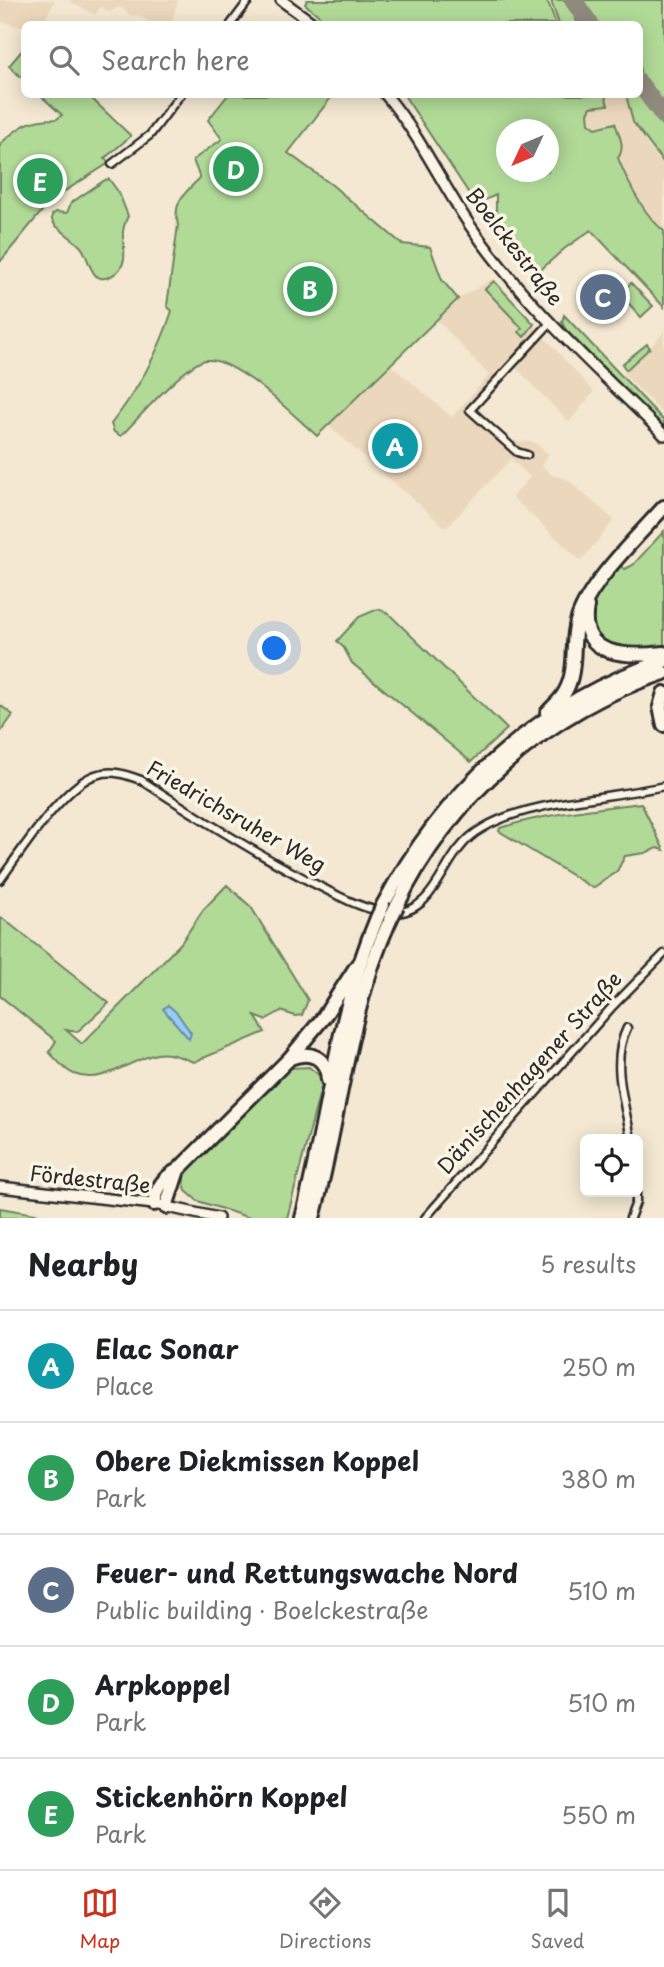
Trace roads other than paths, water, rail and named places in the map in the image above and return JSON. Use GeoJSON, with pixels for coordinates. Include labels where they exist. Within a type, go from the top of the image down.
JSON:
{"type":"FeatureCollection","features":[{"type":"Feature","properties":{"kind":"highway"},"geometry":{"type":"LineString","coordinates":[[160,1206],[160,1184],[167,1176],[178,1171],[290,1058],[323,1018],[384,919],[408,861],[443,812],[481,771],[535,726],[561,698],[569,684],[578,617],[592,592],[664,507]]}},
{"type":"Feature","properties":{"kind":"highway"},"geometry":{"type":"LineString","coordinates":[[592,592],[586,621],[590,634],[602,648],[622,655],[664,653]]}},
{"type":"Feature","properties":{"kind":"highway"},"geometry":{"type":"LineString","coordinates":[[535,726],[594,690],[664,661]]}},
{"type":"Feature","properties":{"kind":"highway"},"geometry":{"type":"LineString","coordinates":[[390,905],[439,836],[466,803],[506,763],[551,729],[590,705],[617,691],[664,673]]}},
{"type":"Feature","properties":{"kind":"highway"},"geometry":{"type":"LineString","coordinates":[[664,693],[660,707],[664,725]]}},
{"type":"Feature","properties":{"kind":"highway"},"geometry":{"type":"LineString","coordinates":[[313,1218],[358,1009],[384,919]]}},
{"type":"Feature","properties":{"kind":"highway"},"geometry":{"type":"LineString","coordinates":[[302,1218],[358,964]]}},
{"type":"Feature","properties":{"kind":"highway"},"geometry":{"type":"LineString","coordinates":[[290,1058],[306,1053],[320,1059],[326,1068],[329,1087]]}},
{"type":"Feature","properties":{"kind":"street"},"geometry":{"type":"LineString","coordinates":[[233,21],[249,0]]}},
{"type":"Feature","properties":{"kind":"street"},"geometry":{"type":"LineString","coordinates":[[281,0],[310,21]]}},
{"type":"Feature","properties":{"kind":"street"},"geometry":{"type":"LineString","coordinates":[[112,164],[150,135],[178,98]]}},
{"type":"Feature","properties":{"kind":"street","name":"Boelckestraße"},"geometry":{"type":"LineString","coordinates":[[388,98],[402,114],[470,225],[520,289],[664,435]]}},
{"type":"Feature","properties":{"kind":"street"},"geometry":{"type":"LineString","coordinates":[[527,455],[517,452],[470,410],[551,323]]}},
{"type":"Feature","properties":{"kind":"street","name":"Friedrichsruher Weg"},"geometry":{"type":"LineString","coordinates":[[0,880],[64,797],[88,778],[108,772],[141,780],[259,855],[370,909],[387,913],[409,910],[433,891],[458,849],[484,827],[533,809],[664,786]]}},
{"type":"Feature","properties":{"kind":"street","name":"Dänischenhagener Straße"},"geometry":{"type":"LineString","coordinates":[[425,1218],[611,1008],[664,954]]}},
{"type":"Feature","properties":{"kind":"street"},"geometry":{"type":"LineString","coordinates":[[627,1028],[621,1041],[618,1068],[630,1134]]}},
{"type":"Feature","properties":{"kind":"street","name":"Fördestraße"},"geometry":{"type":"LineString","coordinates":[[0,1187],[160,1206],[218,1218]]}},
{"type":"Feature","properties":{"kind":"street"},"geometry":{"type":"LineString","coordinates":[[629,1218],[636,1197]]}},
{"type":"Feature","properties":{"kind":"water"},"geometry":{"type":"Polygon","coordinates":[[[168,1005],[191,1033],[189,1039],[163,1009],[168,1005]]]}},
{"type":"Feature","properties":{"kind":"place","name":"Arpkoppel"},"geometry":{"type":"Point","coordinates":[236,169]}},
{"type":"Feature","properties":{"kind":"place","name":"Stickenhörn Koppel"},"geometry":{"type":"Point","coordinates":[40,181]}},
{"type":"Feature","properties":{"kind":"place","name":"Obere Diekmissen Koppel"},"geometry":{"type":"Point","coordinates":[310,289]}},
{"type":"Feature","properties":{"kind":"place","name":"Feuer- und Rettungswache Nord"},"geometry":{"type":"Point","coordinates":[603,297]}},
{"type":"Feature","properties":{"kind":"place","name":"Elac Sonar"},"geometry":{"type":"Point","coordinates":[395,446]}}]}
